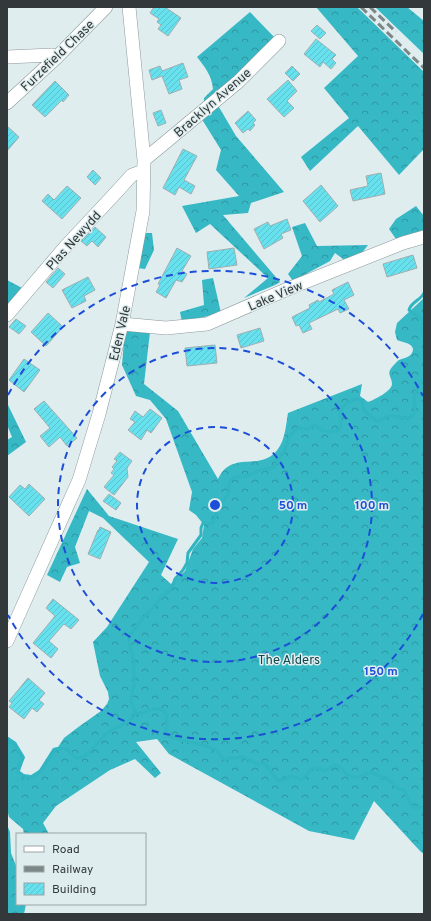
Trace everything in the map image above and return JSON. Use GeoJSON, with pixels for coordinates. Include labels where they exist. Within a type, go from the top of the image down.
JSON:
{"type":"FeatureCollection","features":[{"type":"Feature","properties":{"kind":"street","name":"Furzefield Chase"},"geometry":{"type":"LineString","coordinates":[[7,103],[56,58],[106,7]]}},
{"type":"Feature","properties":{"kind":"street","name":"Eden Vale"},"geometry":{"type":"LineString","coordinates":[[7,642],[79,480],[99,414],[122,324],[143,211],[144,166],[129,7]]}},
{"type":"Feature","properties":{"kind":"street","name":"Bracklyn Avenue"},"geometry":{"type":"LineString","coordinates":[[144,166],[238,82],[279,41]]}},
{"type":"Feature","properties":{"kind":"street"},"geometry":{"type":"LineString","coordinates":[[7,57],[52,55],[56,58]]}},
{"type":"Feature","properties":{"kind":"street","name":"Plas Newydd"},"geometry":{"type":"LineString","coordinates":[[7,315],[66,246],[132,175],[144,166]]}},
{"type":"Feature","properties":{"kind":"street","name":"Lake View"},"geometry":{"type":"LineString","coordinates":[[122,324],[166,328],[207,324],[290,288],[404,243],[424,237]]}},
{"type":"Feature","properties":{"kind":"green space"},"geometry":{"type":"Polygon","coordinates":[[[316,7],[357,7],[424,72],[424,149],[399,175],[358,126],[310,171],[301,157],[349,118],[324,88],[358,56],[316,7]]]}},
{"type":"Feature","properties":{"kind":"green space"},"geometry":{"type":"Polygon","coordinates":[[[375,7],[407,7],[424,21],[424,54],[375,7]]]}},
{"type":"Feature","properties":{"kind":"green space"},"geometry":{"type":"Polygon","coordinates":[[[250,12],[275,38],[254,60],[213,97],[236,136],[284,192],[251,203],[248,213],[223,215],[280,282],[244,298],[268,278],[210,224],[196,233],[182,206],[239,196],[216,170],[221,150],[203,121],[204,98],[213,89],[208,72],[197,57],[250,12]]]}},
{"type":"Feature","properties":{"kind":"green space"},"geometry":{"type":"Polygon","coordinates":[[[416,206],[424,216],[424,230],[396,239],[389,229],[396,219],[416,206]]]}},
{"type":"Feature","properties":{"kind":"green space"},"geometry":{"type":"Polygon","coordinates":[[[305,223],[317,246],[368,245],[358,258],[347,262],[335,253],[330,261],[293,281],[288,274],[302,256],[292,227],[305,223]]]}},
{"type":"Feature","properties":{"kind":"green space"},"geometry":{"type":"Polygon","coordinates":[[[142,233],[152,233],[154,250],[145,269],[137,268],[142,233]]]}},
{"type":"Feature","properties":{"kind":"green space"},"geometry":{"type":"Polygon","coordinates":[[[213,278],[221,313],[182,322],[180,312],[204,305],[202,280],[213,278]]]}},
{"type":"Feature","properties":{"kind":"green space"},"geometry":{"type":"Polygon","coordinates":[[[7,280],[24,289],[7,310],[7,280]]]}},
{"type":"Feature","properties":{"kind":"green space","name":"The Alders"},"geometry":{"type":"Polygon","coordinates":[[[424,298],[424,854],[374,801],[354,840],[309,831],[169,754],[157,739],[136,742],[161,773],[155,778],[135,759],[110,770],[56,806],[43,823],[48,833],[24,833],[23,829],[9,817],[7,809],[7,736],[16,742],[25,757],[20,771],[24,774],[31,775],[39,770],[53,748],[58,747],[64,738],[101,711],[107,704],[109,699],[108,692],[100,676],[93,642],[107,627],[149,562],[103,518],[89,511],[75,547],[80,563],[67,567],[60,582],[47,575],[87,489],[109,516],[178,539],[161,575],[171,584],[185,571],[193,549],[202,538],[204,525],[196,515],[189,510],[192,492],[166,419],[150,400],[136,396],[122,365],[125,329],[150,332],[144,384],[178,411],[218,479],[224,470],[231,465],[263,460],[271,456],[278,449],[282,441],[288,413],[362,384],[360,396],[368,402],[386,392],[392,384],[389,374],[390,369],[398,361],[408,357],[413,352],[411,345],[397,340],[395,332],[397,323],[424,298]]]}},
{"type":"Feature","properties":{"kind":"green space"},"geometry":{"type":"Polygon","coordinates":[[[7,403],[26,442],[7,456],[7,440],[12,437],[7,425],[7,403]]]}},
{"type":"Feature","properties":{"kind":"green space"},"geometry":{"type":"Polygon","coordinates":[[[7,825],[10,832],[11,853],[16,866],[16,905],[26,905],[24,914],[7,914],[7,825]]]}},
{"type":"Feature","properties":{"kind":"building"},"geometry":{"type":"Polygon","coordinates":[[[154,7],[165,7],[181,18],[168,36],[158,29],[161,25],[157,22],[159,19],[150,13],[154,7]]]}},
{"type":"Feature","properties":{"kind":"building"},"geometry":{"type":"Polygon","coordinates":[[[317,25],[326,33],[320,39],[311,31],[317,25]]]}},
{"type":"Feature","properties":{"kind":"building"},"geometry":{"type":"Polygon","coordinates":[[[316,39],[336,55],[332,59],[336,63],[331,69],[323,62],[320,67],[304,54],[316,39]]]}},
{"type":"Feature","properties":{"kind":"building"},"geometry":{"type":"Polygon","coordinates":[[[183,63],[188,77],[179,80],[182,89],[169,94],[162,76],[152,80],[149,70],[160,66],[162,71],[183,63]]]}},
{"type":"Feature","properties":{"kind":"building"},"geometry":{"type":"Polygon","coordinates":[[[292,66],[300,74],[293,81],[285,73],[292,66]]]}},
{"type":"Feature","properties":{"kind":"building"},"geometry":{"type":"Polygon","coordinates":[[[288,80],[297,91],[287,101],[294,108],[284,117],[267,99],[288,80]]]}},
{"type":"Feature","properties":{"kind":"building"},"geometry":{"type":"Polygon","coordinates":[[[55,81],[69,95],[45,117],[32,105],[55,81]]]}},
{"type":"Feature","properties":{"kind":"building"},"geometry":{"type":"Polygon","coordinates":[[[161,110],[166,123],[158,126],[153,113],[161,110]]]}},
{"type":"Feature","properties":{"kind":"building"},"geometry":{"type":"Polygon","coordinates":[[[248,111],[256,120],[253,123],[255,125],[250,131],[248,129],[243,133],[235,123],[248,111]]]}},
{"type":"Feature","properties":{"kind":"building"},"geometry":{"type":"Polygon","coordinates":[[[7,126],[19,137],[7,151],[7,126]]]}},
{"type":"Feature","properties":{"kind":"building"},"geometry":{"type":"Polygon","coordinates":[[[183,149],[197,156],[184,180],[195,186],[191,194],[179,187],[175,195],[163,188],[183,149]]]}},
{"type":"Feature","properties":{"kind":"building"},"geometry":{"type":"Polygon","coordinates":[[[93,170],[101,178],[95,185],[87,177],[93,170]]]}},
{"type":"Feature","properties":{"kind":"building"},"geometry":{"type":"Polygon","coordinates":[[[381,173],[385,194],[353,201],[350,190],[368,186],[366,176],[381,173]]]}},
{"type":"Feature","properties":{"kind":"building"},"geometry":{"type":"Polygon","coordinates":[[[321,185],[338,206],[320,222],[303,201],[321,185]]]}},
{"type":"Feature","properties":{"kind":"building"},"geometry":{"type":"Polygon","coordinates":[[[67,186],[81,198],[62,219],[42,201],[48,194],[54,200],[67,186]]]}},
{"type":"Feature","properties":{"kind":"building"},"geometry":{"type":"Polygon","coordinates":[[[287,219],[291,230],[281,234],[283,238],[264,249],[254,229],[268,222],[270,226],[287,219]]]}},
{"type":"Feature","properties":{"kind":"building"},"geometry":{"type":"Polygon","coordinates":[[[95,227],[106,237],[98,247],[92,241],[87,246],[81,241],[95,227]]]}},
{"type":"Feature","properties":{"kind":"building"},"geometry":{"type":"Polygon","coordinates":[[[177,248],[191,256],[182,271],[187,274],[182,282],[176,280],[166,298],[156,292],[160,285],[158,284],[177,248]]]}},
{"type":"Feature","properties":{"kind":"building"},"geometry":{"type":"Polygon","coordinates":[[[234,248],[237,265],[209,269],[207,252],[234,248]]]}},
{"type":"Feature","properties":{"kind":"building"},"geometry":{"type":"Polygon","coordinates":[[[413,255],[417,268],[387,277],[383,264],[413,255]]]}},
{"type":"Feature","properties":{"kind":"building"},"geometry":{"type":"Polygon","coordinates":[[[58,268],[65,274],[53,288],[46,282],[58,268]]]}},
{"type":"Feature","properties":{"kind":"building"},"geometry":{"type":"Polygon","coordinates":[[[88,277],[95,290],[84,296],[86,301],[72,308],[62,290],[88,277]]]}},
{"type":"Feature","properties":{"kind":"building"},"geometry":{"type":"Polygon","coordinates":[[[348,282],[354,295],[344,300],[349,309],[340,313],[338,309],[309,323],[312,329],[303,333],[299,325],[296,326],[292,317],[310,308],[309,305],[318,300],[319,302],[334,294],[332,290],[348,282]]]}},
{"type":"Feature","properties":{"kind":"building"},"geometry":{"type":"Polygon","coordinates":[[[48,313],[63,327],[46,346],[31,332],[48,313]]]}},
{"type":"Feature","properties":{"kind":"building"},"geometry":{"type":"Polygon","coordinates":[[[16,319],[26,326],[19,334],[9,327],[16,319]]]}},
{"type":"Feature","properties":{"kind":"building"},"geometry":{"type":"Polygon","coordinates":[[[260,328],[264,341],[241,348],[237,335],[260,328]]]}},
{"type":"Feature","properties":{"kind":"building"},"geometry":{"type":"Polygon","coordinates":[[[215,345],[217,363],[187,366],[185,348],[215,345]]]}},
{"type":"Feature","properties":{"kind":"building"},"geometry":{"type":"Polygon","coordinates":[[[24,359],[40,370],[24,392],[9,380],[24,359]]]}},
{"type":"Feature","properties":{"kind":"building"},"geometry":{"type":"Polygon","coordinates":[[[44,401],[77,438],[67,446],[60,437],[49,447],[40,436],[50,428],[34,409],[44,401]]]}},
{"type":"Feature","properties":{"kind":"building"},"geometry":{"type":"Polygon","coordinates":[[[150,409],[162,418],[151,433],[147,430],[141,440],[128,430],[135,422],[130,419],[135,411],[143,417],[150,409]]]}},
{"type":"Feature","properties":{"kind":"building"},"geometry":{"type":"Polygon","coordinates":[[[120,452],[132,461],[127,468],[128,477],[114,495],[104,487],[114,475],[111,473],[114,469],[112,467],[117,461],[114,459],[120,452]]]}},
{"type":"Feature","properties":{"kind":"building"},"geometry":{"type":"Polygon","coordinates":[[[29,484],[45,499],[29,516],[9,497],[20,485],[25,489],[29,484]]]}},
{"type":"Feature","properties":{"kind":"building"},"geometry":{"type":"Polygon","coordinates":[[[109,494],[121,503],[116,510],[103,501],[109,494]]]}},
{"type":"Feature","properties":{"kind":"building"},"geometry":{"type":"Polygon","coordinates":[[[100,527],[111,532],[100,559],[88,554],[100,527]]]}},
{"type":"Feature","properties":{"kind":"building"},"geometry":{"type":"Polygon","coordinates":[[[53,599],[79,620],[71,629],[64,624],[49,641],[58,649],[51,658],[33,643],[55,616],[46,608],[53,599]]]}},
{"type":"Feature","properties":{"kind":"building"},"geometry":{"type":"Polygon","coordinates":[[[28,678],[45,693],[39,700],[44,704],[37,712],[32,708],[24,719],[9,707],[12,703],[9,701],[28,678]]]}},
{"type":"Feature","properties":{"kind":"waterway"},"geometry":{"type":"LineString","coordinates":[[424,293],[410,307],[409,310],[423,320],[422,329],[424,335]]}},
{"type":"Feature","properties":{"kind":"waterway"},"geometry":{"type":"LineString","coordinates":[[136,713],[131,701],[134,685],[134,661],[129,643],[129,636],[160,598],[172,587],[175,579],[187,563],[188,553],[201,535],[203,523],[211,524],[213,522],[218,509],[229,493],[229,482],[236,477],[248,476],[258,471],[272,468],[276,465],[279,457],[284,452],[290,436],[299,428],[308,429],[314,425],[322,431],[339,430],[342,408],[347,403],[354,400],[360,399],[364,410],[376,421],[391,416],[404,418],[410,417],[413,415],[415,410],[415,393],[424,378]]}},
{"type":"Feature","properties":{"kind":"waterway"},"geometry":{"type":"LineString","coordinates":[[136,713],[160,709],[167,715],[166,734],[168,736],[210,747],[217,751],[224,759],[243,757],[256,764],[264,763],[280,781],[292,776],[302,780],[311,769],[317,768],[325,771],[334,765],[338,766],[353,777],[360,777],[370,772],[382,777],[393,783],[398,789],[404,790],[413,807],[424,807]]}},
{"type":"Feature","properties":{"kind":"waterway"},"geometry":{"type":"LineString","coordinates":[[7,739],[14,744],[23,758],[18,768],[18,772],[25,777],[31,778],[36,776],[56,749],[66,749],[76,757],[82,757],[89,752],[106,734],[130,720],[136,713]]}},
{"type":"Feature","properties":{"kind":"railway"},"geometry":{"type":"LineString","coordinates":[[361,7],[424,68]]}},
{"type":"Feature","properties":{"kind":"railway"},"geometry":{"type":"LineString","coordinates":[[370,7],[396,32]]}}]}
